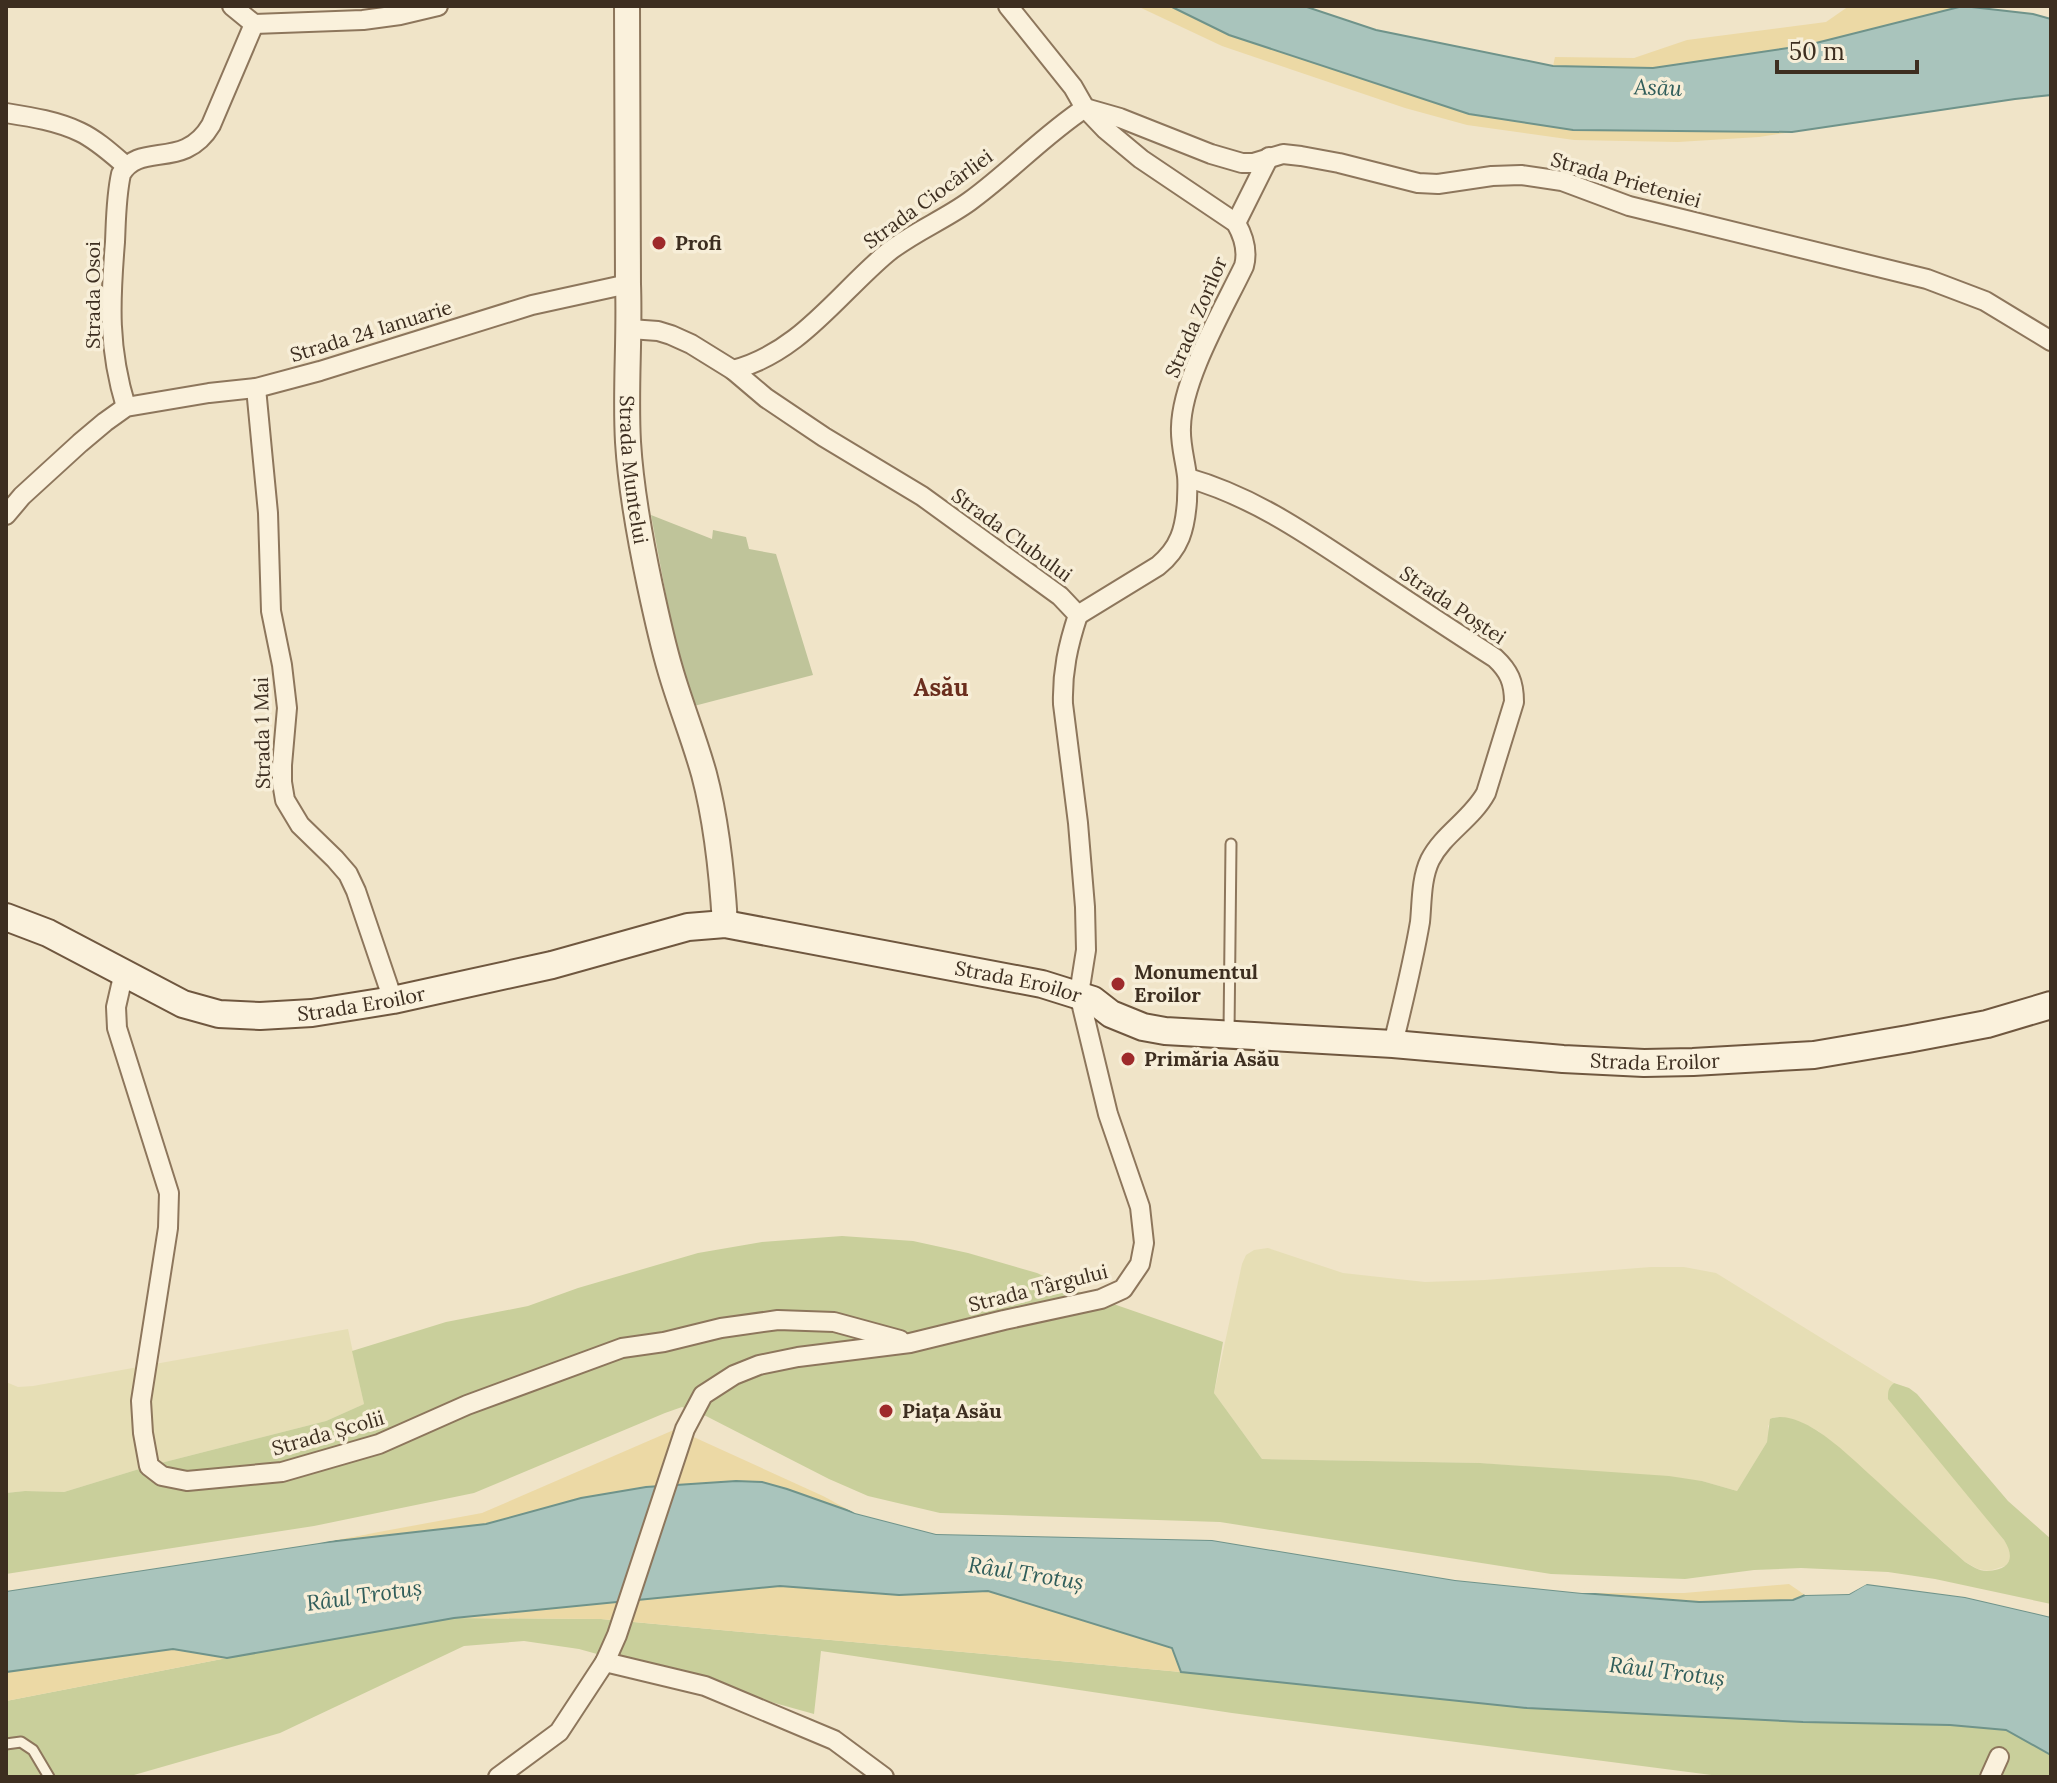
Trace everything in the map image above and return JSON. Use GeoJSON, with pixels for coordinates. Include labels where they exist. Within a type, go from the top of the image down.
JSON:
{"type":"FeatureCollection","features":[{"type":"Feature","properties":{"kind":"main road","name":"Strada Eroilor"},"geometry":{"type":"LineString","coordinates":[[6,917],[48,933],[183,1004],[219,1014],[282,1016],[393,1000],[552,965],[688,927],[725,924],[1042,984],[1079,994],[1111,1014],[1143,1027],[1229,1036],[1393,1044],[1605,1062],[1656,1063],[1814,1055],[1987,1024],[2051,1005]]}},
{"type":"Feature","properties":{"kind":"street"},"geometry":{"type":"LineString","coordinates":[[232,6],[254,24],[363,20],[438,6]]}},
{"type":"Feature","properties":{"kind":"street","name":"Strada Muntelui"},"geometry":{"type":"LineString","coordinates":[[627,6],[630,471],[650,588],[714,820],[725,924]]}},
{"type":"Feature","properties":{"kind":"street"},"geometry":{"type":"LineString","coordinates":[[1008,6],[1073,87],[1085,108],[1105,129],[1141,159],[1236,223],[1269,157]]}},
{"type":"Feature","properties":{"kind":"street"},"geometry":{"type":"LineString","coordinates":[[6,113],[53,122],[82,132],[126,166],[133,161],[178,152],[204,136],[211,125],[254,24]]}},
{"type":"Feature","properties":{"kind":"street","name":"Strada Prieteniei"},"geometry":{"type":"LineString","coordinates":[[1085,108],[1242,163],[1283,154],[1418,183],[1438,184],[1521,175],[1562,181],[1629,206],[1927,279],[1985,301],[2051,341]]}},
{"type":"Feature","properties":{"kind":"street","name":"Strada Ciocârliei"},"geometry":{"type":"LineString","coordinates":[[733,370],[768,358],[793,342],[886,254],[908,237],[970,201],[1059,125],[1085,108]]}},
{"type":"Feature","properties":{"kind":"street","name":"Strada Osoi"},"geometry":{"type":"LineString","coordinates":[[126,166],[118,186],[111,299],[112,349],[126,407]]}},
{"type":"Feature","properties":{"kind":"street","name":"Strada Zorilor"},"geometry":{"type":"LineString","coordinates":[[1078,615],[1170,557],[1182,535],[1188,478],[1181,439],[1184,405],[1190,382],[1244,266],[1245,246],[1236,223]]}},
{"type":"Feature","properties":{"kind":"street","name":"Strada 24 Ianuarie"},"geometry":{"type":"LineString","coordinates":[[126,407],[256,388],[532,305],[628,284]]}},
{"type":"Feature","properties":{"kind":"street","name":"Strada Clubului"},"geometry":{"type":"LineString","coordinates":[[630,329],[671,335],[733,370],[789,414],[922,496],[1060,596],[1078,615]]}},
{"type":"Feature","properties":{"kind":"street","name":"Strada 1 Mai"},"geometry":{"type":"LineString","coordinates":[[256,388],[268,513],[271,611],[287,708],[282,765],[285,800],[300,825],[348,874],[393,1000]]}},
{"type":"Feature","properties":{"kind":"street"},"geometry":{"type":"LineString","coordinates":[[6,515],[22,496],[80,443],[126,407]]}},
{"type":"Feature","properties":{"kind":"street","name":"Strada Poștei"},"geometry":{"type":"LineString","coordinates":[[1188,478],[1253,504],[1306,533],[1495,658],[1511,678],[1514,702],[1486,793],[1479,805],[1435,851],[1429,863],[1414,955],[1393,1044]]}},
{"type":"Feature","properties":{"kind":"street"},"geometry":{"type":"LineString","coordinates":[[1078,615],[1067,647],[1062,684],[1085,907],[1086,950],[1079,994]]}},
{"type":"Feature","properties":{"kind":"street","name":"Strada Școlii"},"geometry":{"type":"LineString","coordinates":[[124,972],[116,1007],[117,1028],[169,1193],[168,1228],[141,1401],[149,1466],[162,1476],[187,1481],[282,1472],[379,1444],[467,1405],[622,1348],[664,1342],[721,1328],[778,1320],[834,1322],[910,1343]]}},
{"type":"Feature","properties":{"kind":"street","name":"Strada Târgului"},"geometry":{"type":"LineString","coordinates":[[498,1777],[559,1732],[605,1662],[617,1635],[685,1429],[703,1395],[734,1375],[759,1365],[910,1343],[1101,1299],[1123,1289],[1140,1264],[1144,1243],[1140,1207],[1108,1114],[1079,994]]}},
{"type":"Feature","properties":{"kind":"street"},"geometry":{"type":"LineString","coordinates":[[605,1662],[705,1686],[834,1740],[884,1777]]}},
{"type":"Feature","properties":{"kind":"street"},"geometry":{"type":"LineString","coordinates":[[1990,1777],[1999,1757]]}},
{"type":"Feature","properties":{"kind":"lane"},"geometry":{"type":"LineString","coordinates":[[1229,1036],[1231,844]]}},
{"type":"Feature","properties":{"kind":"lane"},"geometry":{"type":"LineString","coordinates":[[6,1744],[21,1742],[33,1750],[49,1777]]}},
{"type":"Feature","properties":{"kind":"shaded area"},"geometry":{"type":"Polygon","coordinates":[[[1268,1248],[1343,1273],[1425,1282],[1651,1267],[1684,1267],[1716,1273],[1894,1383],[1890,1387],[2011,1550],[2010,1560],[2005,1566],[1989,1571],[1965,1562],[1818,1431],[1783,1417],[1774,1417],[1768,1426],[1767,1442],[1737,1491],[1702,1481],[1480,1463],[1262,1459],[1214,1393],[1242,1264],[1246,1255],[1254,1250],[1268,1248]]]}},
{"type":"Feature","properties":{"kind":"shaded area"},"geometry":{"type":"Polygon","coordinates":[[[348,1329],[364,1404],[326,1421],[149,1466],[64,1492],[6,1493],[6,1382],[18,1387],[33,1386],[348,1329]]]}},
{"type":"Feature","properties":{"kind":"green space"},"geometry":{"type":"Polygon","coordinates":[[[651,515],[712,539],[713,530],[746,537],[749,549],[776,554],[813,675],[694,706],[682,681],[651,515]]]}},
{"type":"Feature","properties":{"kind":"green space"},"geometry":{"type":"Polygon","coordinates":[[[842,1236],[913,1241],[968,1253],[1037,1273],[1076,1291],[1223,1342],[1214,1393],[1262,1459],[1480,1463],[1669,1476],[1737,1491],[1767,1442],[1770,1419],[1788,1418],[1811,1427],[1840,1448],[1965,1562],[1982,1571],[2002,1568],[2010,1557],[2004,1540],[1888,1399],[1894,1383],[1917,1394],[2008,1501],[2051,1539],[2051,1604],[1888,1572],[1801,1568],[1754,1570],[1685,1579],[1551,1574],[1220,1522],[940,1513],[868,1496],[682,1407],[474,1493],[314,1526],[6,1574],[6,1493],[64,1492],[149,1466],[326,1421],[364,1404],[352,1351],[446,1322],[528,1306],[698,1253],[762,1242],[842,1236]]]}},
{"type":"Feature","properties":{"kind":"green space"},"geometry":{"type":"Polygon","coordinates":[[[454,1618],[601,1619],[1181,1672],[1527,1708],[1803,1722],[1950,1725],[2006,1730],[2051,1755],[2051,1777],[1727,1777],[1232,1713],[821,1651],[814,1714],[579,1649],[524,1641],[464,1646],[280,1733],[127,1777],[6,1777],[6,1701],[454,1618]]]}},
{"type":"Feature","properties":{"kind":"sand"},"geometry":{"type":"Polygon","coordinates":[[[1137,6],[1170,6],[1229,35],[1469,114],[1573,130],[1792,132],[1678,142],[1574,140],[1467,125],[1405,108],[1222,46],[1137,6]]]}},
{"type":"Feature","properties":{"kind":"sand"},"geometry":{"type":"Polygon","coordinates":[[[1849,6],[1963,6],[1808,45],[1653,68],[1553,66],[1555,57],[1634,58],[1687,40],[1826,22],[1849,6]]]}},
{"type":"Feature","properties":{"kind":"sand"},"geometry":{"type":"Polygon","coordinates":[[[676,1429],[855,1513],[762,1482],[736,1481],[646,1487],[581,1498],[486,1524],[319,1543],[482,1513],[676,1429]]]}},
{"type":"Feature","properties":{"kind":"sand"},"geometry":{"type":"Polygon","coordinates":[[[1789,1584],[1805,1595],[1794,1600],[1699,1602],[1582,1593],[1684,1593],[1789,1584]]]}},
{"type":"Feature","properties":{"kind":"sand"},"geometry":{"type":"Polygon","coordinates":[[[780,1586],[899,1595],[988,1591],[1172,1648],[1181,1672],[601,1619],[454,1618],[780,1586]]]}},
{"type":"Feature","properties":{"kind":"sand"},"geometry":{"type":"Polygon","coordinates":[[[173,1649],[227,1658],[6,1701],[6,1672],[173,1649]]]}},
{"type":"Feature","properties":{"kind":"water"},"geometry":{"type":"Polygon","coordinates":[[[1170,6],[1304,6],[1376,30],[1553,66],[1653,68],[1808,45],[1963,6],[2051,19],[2051,95],[1792,132],[1573,130],[1469,114],[1229,35],[1170,6]]]}},
{"type":"Feature","properties":{"kind":"water","name":"Râul Trotuș"},"geometry":{"type":"Polygon","coordinates":[[[762,1482],[855,1513],[936,1534],[1212,1540],[1455,1580],[1699,1602],[1793,1600],[1805,1595],[1849,1594],[1866,1584],[1965,1597],[2051,1617],[2051,1755],[2006,1730],[1950,1725],[1803,1722],[1527,1708],[1181,1672],[1172,1648],[988,1591],[899,1595],[780,1586],[454,1618],[227,1658],[173,1649],[6,1672],[6,1591],[319,1543],[486,1524],[581,1498],[646,1487],[762,1482]]]}},
{"type":"Feature","properties":{"kind":"pier"},"geometry":{"type":"Polygon","coordinates":[[[832,1501],[936,1530],[1213,1536],[1455,1576],[1638,1593],[1582,1593],[1455,1580],[1212,1540],[936,1534],[855,1513],[832,1501]]]}},
{"type":"Feature","properties":{"kind":"pier"},"geometry":{"type":"Polygon","coordinates":[[[374,1533],[319,1543],[6,1591],[6,1587],[374,1533]]]}},
{"type":"Feature","properties":{"kind":"pier"},"geometry":{"type":"Polygon","coordinates":[[[1867,1580],[1966,1593],[2051,1613],[2051,1617],[1965,1597],[1867,1584],[1849,1594],[1805,1595],[1801,1592],[1848,1590],[1867,1580]]]}},
{"type":"Feature","properties":{"kind":"place","name":"Profi"},"geometry":{"type":"Point","coordinates":[659,243]}},
{"type":"Feature","properties":{"kind":"place","name":"Monumentul Eroilor"},"geometry":{"type":"Point","coordinates":[1118,984]}},
{"type":"Feature","properties":{"kind":"place","name":"Primăria Asău"},"geometry":{"type":"Point","coordinates":[1128,1059]}},
{"type":"Feature","properties":{"kind":"place","name":"Piața Asău"},"geometry":{"type":"Point","coordinates":[886,1411]}},
{"type":"Feature","properties":{"kind":"district","name":"Asău"},"geometry":{"type":"Point","coordinates":[941,688]}}]}
